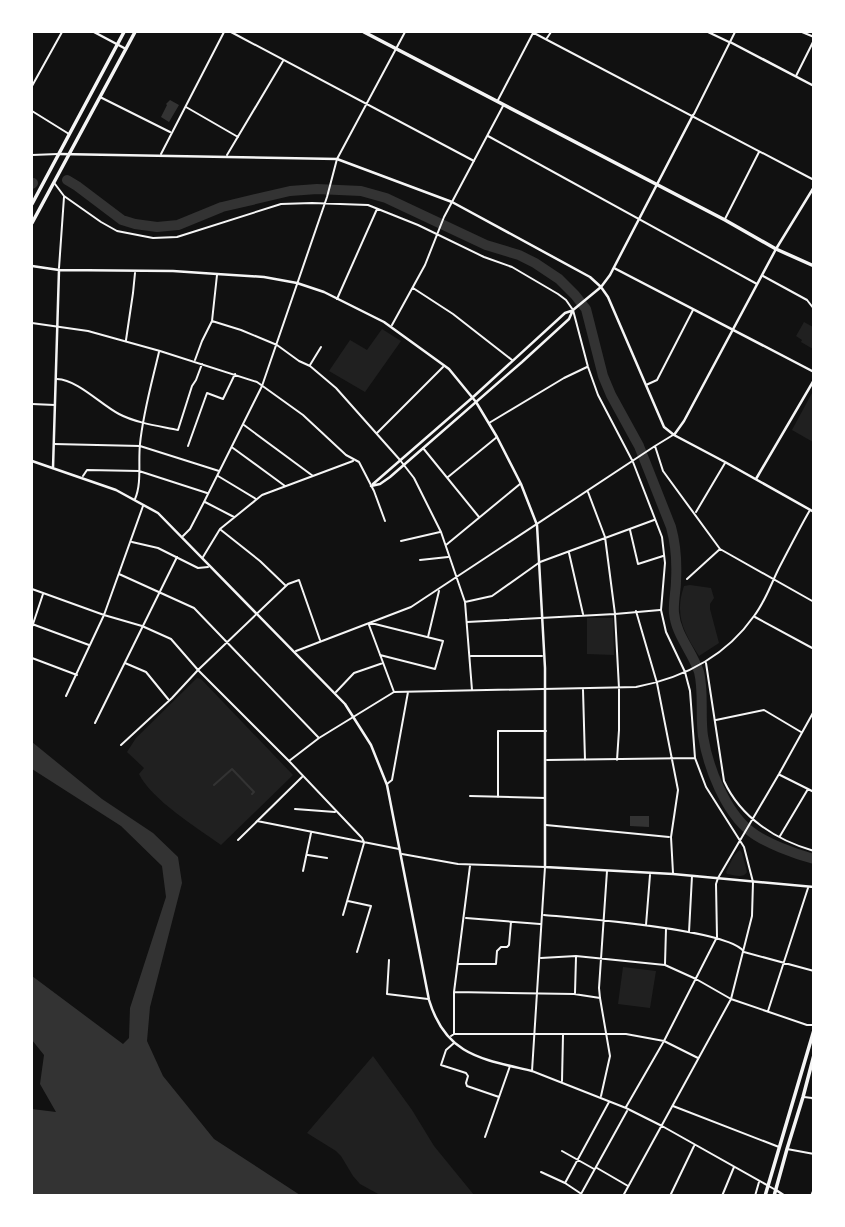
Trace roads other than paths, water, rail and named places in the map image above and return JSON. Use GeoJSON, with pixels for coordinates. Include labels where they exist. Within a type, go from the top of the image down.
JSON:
{"type":"FeatureCollection","features":[{"type":"Feature","properties":{"kind":"highway"},"geometry":{"type":"LineString","coordinates":[[32,201],[124,32]]}},
{"type":"Feature","properties":{"kind":"highway"},"geometry":{"type":"LineString","coordinates":[[32,223],[135,32]]}},
{"type":"Feature","properties":{"kind":"highway"},"geometry":{"type":"LineString","coordinates":[[364,32],[776,249],[814,266]]}},
{"type":"Feature","properties":{"kind":"highway"},"geometry":{"type":"LineString","coordinates":[[765,1195],[814,1028]]}},
{"type":"Feature","properties":{"kind":"highway"},"geometry":{"type":"LineString","coordinates":[[775,1193],[814,1055]]}},
{"type":"Feature","properties":{"kind":"street"},"geometry":{"type":"LineString","coordinates":[[32,86],[62,32]]}},
{"type":"Feature","properties":{"kind":"street"},"geometry":{"type":"LineString","coordinates":[[94,32],[126,49]]}},
{"type":"Feature","properties":{"kind":"street"},"geometry":{"type":"LineString","coordinates":[[161,155],[224,32]]}},
{"type":"Feature","properties":{"kind":"street"},"geometry":{"type":"LineString","coordinates":[[231,32],[474,161]]}},
{"type":"Feature","properties":{"kind":"street"},"geometry":{"type":"LineString","coordinates":[[183,536],[190,529],[218,476],[262,386],[327,197],[337,159],[405,32]]}},
{"type":"Feature","properties":{"kind":"street"},"geometry":{"type":"LineString","coordinates":[[498,101],[533,32],[814,180]]}},
{"type":"Feature","properties":{"kind":"street"},"geometry":{"type":"LineString","coordinates":[[547,39],[551,32]]}},
{"type":"Feature","properties":{"kind":"street"},"geometry":{"type":"LineString","coordinates":[[708,32],[814,86]]}},
{"type":"Feature","properties":{"kind":"street"},"geometry":{"type":"LineString","coordinates":[[371,486],[565,313],[574,309],[601,286],[614,268],[735,32]]}},
{"type":"Feature","properties":{"kind":"street"},"geometry":{"type":"LineString","coordinates":[[795,77],[814,38],[802,32]]}},
{"type":"Feature","properties":{"kind":"street"},"geometry":{"type":"LineString","coordinates":[[227,156],[284,60]]}},
{"type":"Feature","properties":{"kind":"street"},"geometry":{"type":"LineString","coordinates":[[100,97],[171,133]]}},
{"type":"Feature","properties":{"kind":"street"},"geometry":{"type":"LineString","coordinates":[[392,327],[413,288],[444,217],[504,105]]}},
{"type":"Feature","properties":{"kind":"street"},"geometry":{"type":"LineString","coordinates":[[185,107],[238,137]]}},
{"type":"Feature","properties":{"kind":"street"},"geometry":{"type":"LineString","coordinates":[[32,111],[70,134]]}},
{"type":"Feature","properties":{"kind":"street"},"geometry":{"type":"LineString","coordinates":[[488,136],[758,285]]}},
{"type":"Feature","properties":{"kind":"street"},"geometry":{"type":"LineString","coordinates":[[724,220],[759,152]]}},
{"type":"Feature","properties":{"kind":"street"},"geometry":{"type":"LineString","coordinates":[[32,155],[337,159],[452,202],[590,277],[601,286],[664,427],[812,511],[754,616],[727,646],[705,663],[657,683],[636,687],[394,692],[319,738],[289,761]]}},
{"type":"Feature","properties":{"kind":"street"},"geometry":{"type":"LineString","coordinates":[[54,183],[64,196],[101,222],[117,231],[147,238],[177,237],[281,204],[360,204],[378,208],[438,233],[484,257],[512,267],[536,280],[574,309],[588,367],[598,395],[633,462],[662,537],[665,556],[662,610],[666,632],[687,671],[695,758],[706,787],[740,839],[753,882],[752,916],[731,999],[623,1195]]}},
{"type":"Feature","properties":{"kind":"street"},"geometry":{"type":"LineString","coordinates":[[295,652],[411,607],[674,435],[776,249],[814,187]]}},
{"type":"Feature","properties":{"kind":"street"},"geometry":{"type":"LineString","coordinates":[[53,468],[64,196]]}},
{"type":"Feature","properties":{"kind":"street"},"geometry":{"type":"LineString","coordinates":[[337,299],[378,208]]}},
{"type":"Feature","properties":{"kind":"street"},"geometry":{"type":"LineString","coordinates":[[32,266],[59,270],[264,277],[297,283],[337,299],[392,327],[445,365],[489,423],[521,484],[537,525],[540,562],[546,690],[545,867],[532,1071]]}},
{"type":"Feature","properties":{"kind":"street"},"geometry":{"type":"LineString","coordinates":[[614,268],[814,372]]}},
{"type":"Feature","properties":{"kind":"street"},"geometry":{"type":"LineString","coordinates":[[125,341],[134,293],[135,271]]}},
{"type":"Feature","properties":{"kind":"street"},"geometry":{"type":"LineString","coordinates":[[194,361],[212,321],[217,274]]}},
{"type":"Feature","properties":{"kind":"street"},"geometry":{"type":"LineString","coordinates":[[762,276],[807,300],[814,309]]}},
{"type":"Feature","properties":{"kind":"street"},"geometry":{"type":"LineString","coordinates":[[413,288],[453,314],[513,361]]}},
{"type":"Feature","properties":{"kind":"street"},"geometry":{"type":"LineString","coordinates":[[371,486],[386,482],[569,319],[574,309]]}},
{"type":"Feature","properties":{"kind":"street"},"geometry":{"type":"LineString","coordinates":[[645,386],[657,380],[693,310]]}},
{"type":"Feature","properties":{"kind":"street"},"geometry":{"type":"LineString","coordinates":[[212,321],[277,345],[310,366],[336,388],[400,460],[424,497],[441,532],[465,602],[472,691]]}},
{"type":"Feature","properties":{"kind":"street"},"geometry":{"type":"LineString","coordinates":[[32,323],[88,331],[202,363],[257,382],[303,415],[346,455],[359,462],[385,521]]}},
{"type":"Feature","properties":{"kind":"street"},"geometry":{"type":"LineString","coordinates":[[310,366],[321,347]]}},
{"type":"Feature","properties":{"kind":"street"},"geometry":{"type":"LineString","coordinates":[[135,499],[139,491],[143,422],[160,351]]}},
{"type":"Feature","properties":{"kind":"street"},"geometry":{"type":"LineString","coordinates":[[56,379],[68,381],[121,415],[178,430],[202,363]]}},
{"type":"Feature","properties":{"kind":"street"},"geometry":{"type":"LineString","coordinates":[[377,433],[445,365]]}},
{"type":"Feature","properties":{"kind":"street"},"geometry":{"type":"LineString","coordinates":[[489,423],[564,378],[588,367]]}},
{"type":"Feature","properties":{"kind":"street"},"geometry":{"type":"LineString","coordinates":[[188,446],[207,393],[223,399],[235,374]]}},
{"type":"Feature","properties":{"kind":"street"},"geometry":{"type":"LineString","coordinates":[[756,479],[814,380]]}},
{"type":"Feature","properties":{"kind":"street"},"geometry":{"type":"LineString","coordinates":[[32,404],[55,405]]}},
{"type":"Feature","properties":{"kind":"street"},"geometry":{"type":"LineString","coordinates":[[243,425],[313,476]]}},
{"type":"Feature","properties":{"kind":"street"},"geometry":{"type":"LineString","coordinates":[[447,478],[497,436]]}},
{"type":"Feature","properties":{"kind":"street"},"geometry":{"type":"LineString","coordinates":[[54,444],[140,446],[220,472]]}},
{"type":"Feature","properties":{"kind":"street"},"geometry":{"type":"LineString","coordinates":[[655,446],[663,471],[719,549],[814,602]]}},
{"type":"Feature","properties":{"kind":"street"},"geometry":{"type":"LineString","coordinates":[[232,447],[285,486]]}},
{"type":"Feature","properties":{"kind":"street"},"geometry":{"type":"LineString","coordinates":[[423,448],[480,518]]}},
{"type":"Feature","properties":{"kind":"street"},"geometry":{"type":"LineString","coordinates":[[203,558],[220,529],[265,493],[355,460]]}},
{"type":"Feature","properties":{"kind":"street"},"geometry":{"type":"LineString","coordinates":[[32,461],[116,490],[158,513],[335,692],[354,716],[371,745],[387,785],[429,1000],[436,1019],[454,1043],[477,1056],[532,1071],[601,1097],[662,1126],[768,1185],[775,1193],[785,1195]]}},
{"type":"Feature","properties":{"kind":"street"},"geometry":{"type":"LineString","coordinates":[[695,514],[725,462]]}},
{"type":"Feature","properties":{"kind":"street"},"geometry":{"type":"LineString","coordinates":[[82,478],[87,470],[139,471],[208,493]]}},
{"type":"Feature","properties":{"kind":"street"},"geometry":{"type":"LineString","coordinates":[[218,476],[257,499]]}},
{"type":"Feature","properties":{"kind":"street"},"geometry":{"type":"LineString","coordinates":[[446,545],[521,484]]}},
{"type":"Feature","properties":{"kind":"street"},"geometry":{"type":"LineString","coordinates":[[587,492],[606,537],[615,614],[619,688],[617,760]]}},
{"type":"Feature","properties":{"kind":"street"},"geometry":{"type":"LineString","coordinates":[[204,502],[234,517]]}},
{"type":"Feature","properties":{"kind":"street"},"geometry":{"type":"LineString","coordinates":[[66,696],[104,615],[143,504]]}},
{"type":"Feature","properties":{"kind":"street"},"geometry":{"type":"LineString","coordinates":[[465,602],[492,596],[540,562],[655,520]]}},
{"type":"Feature","properties":{"kind":"street"},"geometry":{"type":"LineString","coordinates":[[220,529],[286,586]]}},
{"type":"Feature","properties":{"kind":"street"},"geometry":{"type":"LineString","coordinates":[[630,529],[638,564],[665,556]]}},
{"type":"Feature","properties":{"kind":"street"},"geometry":{"type":"LineString","coordinates":[[401,541],[441,532]]}},
{"type":"Feature","properties":{"kind":"street"},"geometry":{"type":"LineString","coordinates":[[131,542],[158,548],[198,568],[211,566]]}},
{"type":"Feature","properties":{"kind":"street"},"geometry":{"type":"LineString","coordinates":[[687,579],[719,549]]}},
{"type":"Feature","properties":{"kind":"street"},"geometry":{"type":"LineString","coordinates":[[569,553],[583,615]]}},
{"type":"Feature","properties":{"kind":"street"},"geometry":{"type":"LineString","coordinates":[[95,723],[177,557]]}},
{"type":"Feature","properties":{"kind":"street"},"geometry":{"type":"LineString","coordinates":[[420,560],[449,557]]}},
{"type":"Feature","properties":{"kind":"street"},"geometry":{"type":"LineString","coordinates":[[119,574],[194,608],[319,738]]}},
{"type":"Feature","properties":{"kind":"street"},"geometry":{"type":"LineString","coordinates":[[121,745],[286,586],[299,580],[321,641]]}},
{"type":"Feature","properties":{"kind":"street"},"geometry":{"type":"LineString","coordinates":[[32,589],[142,626],[171,639],[198,670],[289,761],[364,842],[343,915]]}},
{"type":"Feature","properties":{"kind":"street"},"geometry":{"type":"LineString","coordinates":[[428,638],[439,589]]}},
{"type":"Feature","properties":{"kind":"street"},"geometry":{"type":"LineString","coordinates":[[43,593],[32,625],[90,645]]}},
{"type":"Feature","properties":{"kind":"street"},"geometry":{"type":"LineString","coordinates":[[466,622],[662,610]]}},
{"type":"Feature","properties":{"kind":"street"},"geometry":{"type":"LineString","coordinates":[[636,611],[657,683],[678,790],[671,837],[673,874]]}},
{"type":"Feature","properties":{"kind":"street"},"geometry":{"type":"LineString","coordinates":[[754,616],[814,649]]}},
{"type":"Feature","properties":{"kind":"street"},"geometry":{"type":"LineString","coordinates":[[369,624],[443,642],[435,669],[380,655]]}},
{"type":"Feature","properties":{"kind":"street"},"geometry":{"type":"LineString","coordinates":[[369,624],[394,692]]}},
{"type":"Feature","properties":{"kind":"street"},"geometry":{"type":"LineString","coordinates":[[470,656],[545,656]]}},
{"type":"Feature","properties":{"kind":"street"},"geometry":{"type":"LineString","coordinates":[[32,658],[76,675]]}},
{"type":"Feature","properties":{"kind":"street"},"geometry":{"type":"LineString","coordinates":[[124,663],[146,672],[169,701]]}},
{"type":"Feature","properties":{"kind":"street"},"geometry":{"type":"LineString","coordinates":[[335,692],[354,673],[383,663]]}},
{"type":"Feature","properties":{"kind":"street"},"geometry":{"type":"LineString","coordinates":[[705,663],[724,781],[751,821],[779,838],[814,851]]}},
{"type":"Feature","properties":{"kind":"street"},"geometry":{"type":"LineString","coordinates":[[583,689],[585,760]]}},
{"type":"Feature","properties":{"kind":"street"},"geometry":{"type":"LineString","coordinates":[[387,785],[392,780],[408,691]]}},
{"type":"Feature","properties":{"kind":"street"},"geometry":{"type":"LineString","coordinates":[[716,719],[764,710],[802,732]]}},
{"type":"Feature","properties":{"kind":"street"},"geometry":{"type":"LineString","coordinates":[[541,1172],[565,1183],[581,1195],[717,937],[718,878],[814,711]]}},
{"type":"Feature","properties":{"kind":"street"},"geometry":{"type":"LineString","coordinates":[[498,797],[498,731],[546,731]]}},
{"type":"Feature","properties":{"kind":"street"},"geometry":{"type":"LineString","coordinates":[[546,760],[695,758]]}},
{"type":"Feature","properties":{"kind":"street"},"geometry":{"type":"LineString","coordinates":[[779,774],[813,791]]}},
{"type":"Feature","properties":{"kind":"street"},"geometry":{"type":"LineString","coordinates":[[238,840],[303,776]]}},
{"type":"Feature","properties":{"kind":"street"},"geometry":{"type":"LineString","coordinates":[[779,838],[808,789]]}},
{"type":"Feature","properties":{"kind":"street"},"geometry":{"type":"LineString","coordinates":[[470,796],[545,798]]}},
{"type":"Feature","properties":{"kind":"street"},"geometry":{"type":"LineString","coordinates":[[295,809],[337,812]]}},
{"type":"Feature","properties":{"kind":"street"},"geometry":{"type":"LineString","coordinates":[[257,821],[399,849]]}},
{"type":"Feature","properties":{"kind":"street"},"geometry":{"type":"LineString","coordinates":[[545,825],[671,837]]}},
{"type":"Feature","properties":{"kind":"street"},"geometry":{"type":"LineString","coordinates":[[303,871],[311,832]]}},
{"type":"Feature","properties":{"kind":"street"},"geometry":{"type":"LineString","coordinates":[[401,854],[443,862],[673,874],[814,887]]}},
{"type":"Feature","properties":{"kind":"street"},"geometry":{"type":"LineString","coordinates":[[307,855],[327,858]]}},
{"type":"Feature","properties":{"kind":"street"},"geometry":{"type":"LineString","coordinates":[[450,1038],[454,1034],[454,992],[471,864]]}},
{"type":"Feature","properties":{"kind":"street"},"geometry":{"type":"LineString","coordinates":[[601,1097],[610,1056],[600,998],[607,871]]}},
{"type":"Feature","properties":{"kind":"street"},"geometry":{"type":"LineString","coordinates":[[646,925],[650,874]]}},
{"type":"Feature","properties":{"kind":"street"},"geometry":{"type":"LineString","coordinates":[[689,933],[692,876]]}},
{"type":"Feature","properties":{"kind":"street"},"geometry":{"type":"LineString","coordinates":[[768,1011],[808,887]]}},
{"type":"Feature","properties":{"kind":"street"},"geometry":{"type":"LineString","coordinates":[[347,901],[371,906],[357,952]]}},
{"type":"Feature","properties":{"kind":"street"},"geometry":{"type":"LineString","coordinates":[[542,915],[604,919],[717,937],[740,946],[744,951],[814,971]]}},
{"type":"Feature","properties":{"kind":"street"},"geometry":{"type":"LineString","coordinates":[[464,918],[541,924]]}},
{"type":"Feature","properties":{"kind":"street"},"geometry":{"type":"LineString","coordinates":[[457,964],[496,964],[497,951],[509,945],[511,922]]}},
{"type":"Feature","properties":{"kind":"street"},"geometry":{"type":"LineString","coordinates":[[665,965],[666,929]]}},
{"type":"Feature","properties":{"kind":"street"},"geometry":{"type":"LineString","coordinates":[[540,958],[576,956],[665,965],[731,999],[814,1028]]}},
{"type":"Feature","properties":{"kind":"street"},"geometry":{"type":"LineString","coordinates":[[575,994],[576,956]]}},
{"type":"Feature","properties":{"kind":"street"},"geometry":{"type":"LineString","coordinates":[[389,960],[387,993],[429,1000]]}},
{"type":"Feature","properties":{"kind":"street"},"geometry":{"type":"LineString","coordinates":[[454,992],[575,994],[600,998]]}},
{"type":"Feature","properties":{"kind":"street"},"geometry":{"type":"LineString","coordinates":[[454,1034],[625,1034],[664,1041],[699,1058]]}},
{"type":"Feature","properties":{"kind":"street"},"geometry":{"type":"LineString","coordinates":[[562,1083],[563,1034]]}},
{"type":"Feature","properties":{"kind":"street"},"geometry":{"type":"LineString","coordinates":[[454,1043],[446,1050],[441,1065],[466,1073],[467,1086],[499,1097]]}},
{"type":"Feature","properties":{"kind":"street"},"geometry":{"type":"LineString","coordinates":[[485,1138],[510,1066]]}},
{"type":"Feature","properties":{"kind":"street"},"geometry":{"type":"LineString","coordinates":[[803,1097],[812,1098],[814,1101]]}},
{"type":"Feature","properties":{"kind":"street"},"geometry":{"type":"LineString","coordinates":[[565,1183],[609,1101]]}},
{"type":"Feature","properties":{"kind":"street"},"geometry":{"type":"LineString","coordinates":[[673,1106],[780,1147]]}},
{"type":"Feature","properties":{"kind":"street"},"geometry":{"type":"LineString","coordinates":[[672,1195],[695,1144]]}},
{"type":"Feature","properties":{"kind":"street"},"geometry":{"type":"LineString","coordinates":[[787,1149],[814,1154]]}},
{"type":"Feature","properties":{"kind":"street"},"geometry":{"type":"LineString","coordinates":[[562,1150],[628,1186]]}},
{"type":"Feature","properties":{"kind":"street"},"geometry":{"type":"LineString","coordinates":[[722,1195],[734,1167]]}},
{"type":"Feature","properties":{"kind":"street"},"geometry":{"type":"LineString","coordinates":[[755,1195],[759,1181]]}},
{"type":"Feature","properties":{"kind":"street"},"geometry":{"type":"LineString","coordinates":[[811,1195],[814,1189]]}},
{"type":"Feature","properties":{"kind":"waterway"},"geometry":{"type":"LineString","coordinates":[[67,180],[122,220],[157,227],[178,225],[222,207],[290,191],[361,191],[386,198],[486,245],[519,255],[559,279],[586,309],[603,376],[639,446],[671,527],[676,561],[675,621],[699,672],[703,736],[719,788],[733,812],[750,831],[781,848],[814,859]]}},
{"type":"Feature","properties":{"kind":"waterway"},"geometry":{"type":"LineString","coordinates":[[214,785],[232,769],[254,792],[252,794]]}}]}
